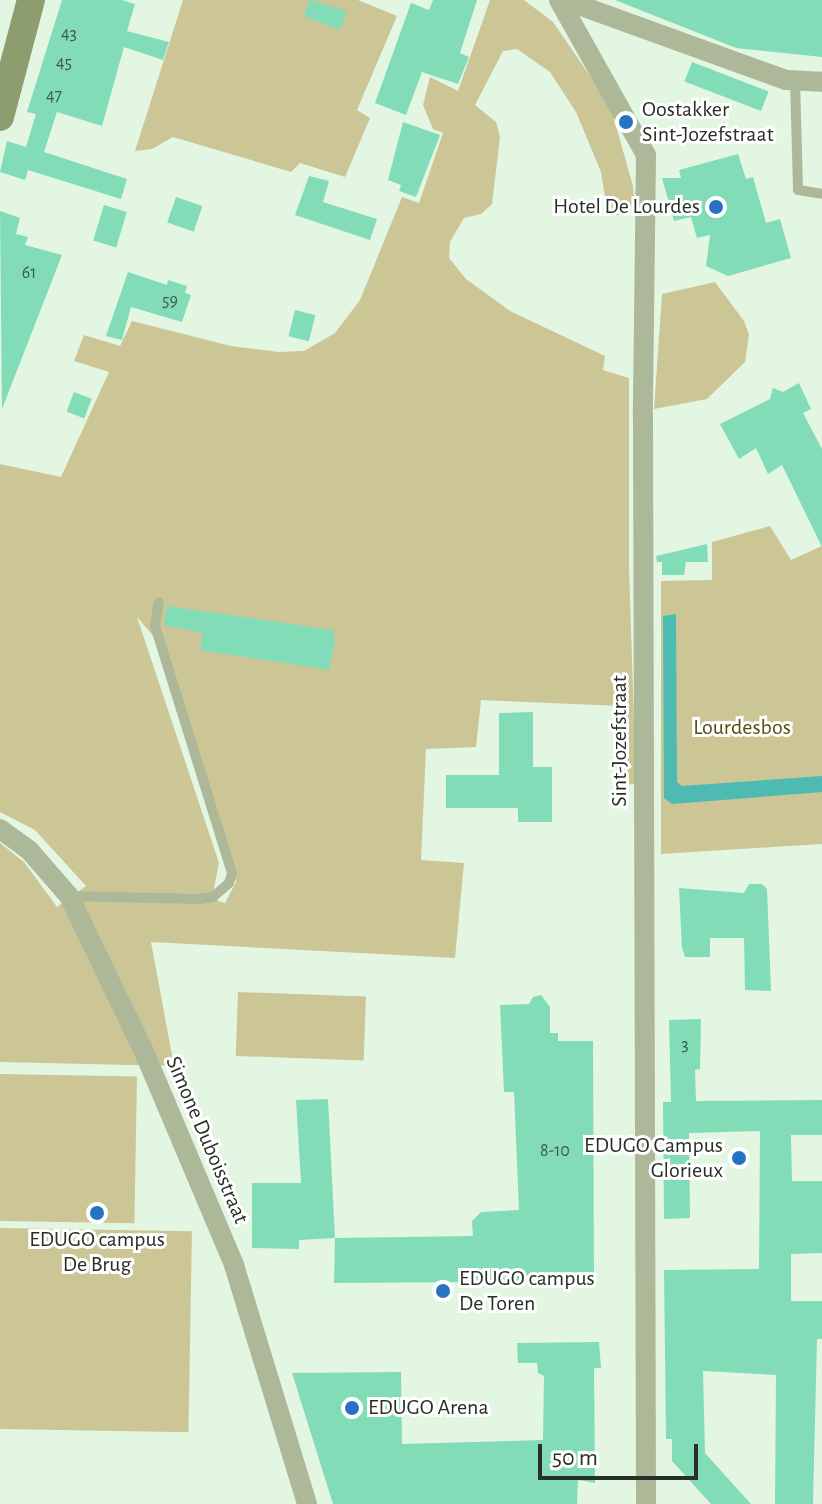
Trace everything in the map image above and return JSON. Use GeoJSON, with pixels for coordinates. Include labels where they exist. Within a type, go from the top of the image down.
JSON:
{"type":"FeatureCollection","features":[{"type":"Feature","properties":{"kind":"street"},"geometry":{"type":"LineString","coordinates":[[0,117],[31,0]]}},
{"type":"Feature","properties":{"kind":"street"},"geometry":{"type":"LineString","coordinates":[[562,0],[707,54],[795,81],[822,82]]}},
{"type":"Feature","properties":{"kind":"street","name":"Sint-Jozefstraat"},"geometry":{"type":"LineString","coordinates":[[562,0],[646,155],[643,418],[646,1504]]}},
{"type":"Feature","properties":{"kind":"street","name":"Simone Duboisstraat"},"geometry":{"type":"LineString","coordinates":[[0,829],[29,850],[69,896],[133,1028],[211,1206],[267,1368],[307,1504]]}},
{"type":"Feature","properties":{"kind":"lane"},"geometry":{"type":"LineString","coordinates":[[795,81],[798,190],[822,194]]}},
{"type":"Feature","properties":{"kind":"lane"},"geometry":{"type":"LineString","coordinates":[[69,896],[200,899],[213,897],[229,883],[232,873],[155,626],[159,602]]}},
{"type":"Feature","properties":{"kind":"green space"},"geometry":{"type":"Polygon","coordinates":[[[183,0],[358,0],[397,16],[357,110],[370,118],[345,177],[300,163],[291,172],[173,137],[152,149],[135,151],[183,0]]]}},
{"type":"Feature","properties":{"kind":"green space"},"geometry":{"type":"Polygon","coordinates":[[[490,0],[524,0],[553,22],[610,105],[633,186],[634,198],[629,215],[608,215],[601,172],[576,112],[550,72],[517,49],[503,51],[475,105],[496,122],[500,137],[492,204],[481,214],[464,218],[450,242],[449,258],[466,279],[510,311],[605,356],[603,370],[629,378],[629,566],[636,784],[622,785],[621,706],[481,700],[476,747],[426,749],[421,860],[464,863],[455,958],[151,942],[174,1066],[0,1062],[0,843],[24,862],[57,907],[86,886],[35,830],[0,812],[0,464],[61,477],[109,372],[74,361],[84,335],[120,346],[132,321],[231,346],[279,352],[304,351],[335,333],[360,300],[402,197],[419,203],[443,133],[433,129],[423,105],[430,77],[458,91],[490,0]],[[137,617],[219,863],[214,888],[218,901],[225,903],[236,882],[235,870],[168,653],[137,617]]]}},
{"type":"Feature","properties":{"kind":"green space"},"geometry":{"type":"Polygon","coordinates":[[[715,282],[744,321],[749,335],[745,362],[707,399],[654,409],[662,294],[715,282]]]}},
{"type":"Feature","properties":{"kind":"green space","name":"Lourdesbos"},"geometry":{"type":"Polygon","coordinates":[[[770,526],[791,560],[822,546],[822,844],[661,854],[661,581],[712,580],[712,542],[770,526]]]}},
{"type":"Feature","properties":{"kind":"green space"},"geometry":{"type":"Polygon","coordinates":[[[238,992],[366,996],[364,1060],[236,1056],[238,992]]]}},
{"type":"Feature","properties":{"kind":"green space"},"geometry":{"type":"Polygon","coordinates":[[[0,1074],[137,1076],[134,1223],[0,1221],[0,1074]]]}},
{"type":"Feature","properties":{"kind":"green space"},"geometry":{"type":"Polygon","coordinates":[[[0,1228],[192,1231],[188,1432],[0,1429],[0,1228]]]}},
{"type":"Feature","properties":{"kind":"water"},"geometry":{"type":"Polygon","coordinates":[[[676,614],[677,782],[682,786],[822,776],[822,792],[672,804],[664,798],[663,616],[676,614]]]}},
{"type":"Feature","properties":{"kind":"building"},"geometry":{"type":"Polygon","coordinates":[[[62,0],[122,0],[135,4],[127,31],[169,42],[163,60],[124,47],[102,126],[57,112],[44,152],[127,179],[121,199],[28,170],[25,180],[0,172],[7,141],[26,147],[36,114],[27,112],[62,0]]]}},
{"type":"Feature","properties":{"kind":"building"},"geometry":{"type":"Polygon","coordinates":[[[310,0],[347,11],[340,30],[304,16],[310,0]]]}},
{"type":"Feature","properties":{"kind":"building"},"geometry":{"type":"Polygon","coordinates":[[[433,0],[477,0],[460,53],[469,57],[458,84],[422,72],[406,115],[375,103],[411,3],[429,10],[433,0]]]}},
{"type":"Feature","properties":{"kind":"building"},"geometry":{"type":"Polygon","coordinates":[[[615,0],[822,0],[822,57],[736,48],[615,0]]]}},
{"type":"Feature","properties":{"kind":"building"},"geometry":{"type":"Polygon","coordinates":[[[692,62],[769,91],[761,111],[684,82],[692,62]]]}},
{"type":"Feature","properties":{"kind":"building"},"geometry":{"type":"Polygon","coordinates":[[[403,122],[440,135],[416,197],[399,191],[401,185],[388,180],[403,122]]]}},
{"type":"Feature","properties":{"kind":"building","name":"Hotel De Lourdes"},"geometry":{"type":"Polygon","coordinates":[[[738,154],[746,179],[753,177],[766,223],[780,219],[791,258],[728,276],[706,266],[710,235],[697,238],[691,217],[674,221],[662,178],[681,178],[679,170],[738,154]]]}},
{"type":"Feature","properties":{"kind":"building"},"geometry":{"type":"Polygon","coordinates":[[[309,176],[329,181],[323,202],[377,219],[370,240],[295,215],[309,176]]]}},
{"type":"Feature","properties":{"kind":"building"},"geometry":{"type":"Polygon","coordinates":[[[176,197],[202,206],[194,232],[167,223],[176,197]]]}},
{"type":"Feature","properties":{"kind":"building"},"geometry":{"type":"Polygon","coordinates":[[[104,205],[127,212],[116,247],[93,240],[104,205]]]}},
{"type":"Feature","properties":{"kind":"building"},"geometry":{"type":"Polygon","coordinates":[[[0,211],[20,218],[16,234],[28,237],[25,245],[62,255],[2,409],[0,211]]]}},
{"type":"Feature","properties":{"kind":"building"},"geometry":{"type":"Polygon","coordinates":[[[128,272],[167,285],[168,280],[187,286],[185,293],[191,295],[182,322],[131,307],[122,340],[106,336],[128,272]]]}},
{"type":"Feature","properties":{"kind":"building"},"geometry":{"type":"Polygon","coordinates":[[[295,310],[315,315],[309,341],[288,336],[295,310]]]}},
{"type":"Feature","properties":{"kind":"building"},"geometry":{"type":"Polygon","coordinates":[[[799,383],[811,409],[803,413],[822,449],[822,547],[782,465],[768,474],[756,448],[739,459],[720,424],[770,399],[773,388],[783,392],[799,383]]]}},
{"type":"Feature","properties":{"kind":"building"},"geometry":{"type":"Polygon","coordinates":[[[74,392],[92,399],[84,418],[66,412],[74,392]]]}},
{"type":"Feature","properties":{"kind":"building"},"geometry":{"type":"Polygon","coordinates":[[[707,544],[708,562],[686,562],[684,575],[662,575],[662,562],[657,562],[656,556],[707,544]]]}},
{"type":"Feature","properties":{"kind":"building"},"geometry":{"type":"Polygon","coordinates":[[[167,606],[333,630],[335,642],[329,670],[200,650],[203,633],[164,625],[167,606]]]}},
{"type":"Feature","properties":{"kind":"building"},"geometry":{"type":"Polygon","coordinates":[[[533,712],[533,767],[552,767],[552,822],[518,822],[518,808],[446,808],[446,775],[499,775],[499,713],[533,712]]]}},
{"type":"Feature","properties":{"kind":"building"},"geometry":{"type":"Polygon","coordinates":[[[749,884],[762,884],[767,889],[771,991],[745,990],[744,938],[710,938],[710,957],[685,957],[682,948],[679,888],[744,893],[749,884]]]}},
{"type":"Feature","properties":{"kind":"building"},"geometry":{"type":"Polygon","coordinates":[[[541,995],[550,1007],[550,1033],[558,1033],[558,1041],[593,1041],[594,1281],[334,1283],[335,1238],[473,1236],[472,1221],[481,1212],[519,1210],[514,1092],[504,1092],[500,1005],[529,1004],[533,997],[541,995]]]}},
{"type":"Feature","properties":{"kind":"building"},"geometry":{"type":"Polygon","coordinates":[[[701,1019],[700,1069],[695,1070],[696,1101],[822,1100],[822,1135],[791,1135],[792,1181],[822,1181],[822,1253],[791,1254],[791,1301],[822,1301],[822,1339],[817,1339],[813,1504],[775,1504],[776,1375],[703,1371],[705,1453],[751,1504],[711,1504],[672,1461],[672,1439],[666,1439],[664,1270],[759,1269],[760,1131],[689,1133],[690,1218],[664,1219],[663,1102],[671,1102],[669,1020],[701,1019]]]}},
{"type":"Feature","properties":{"kind":"building"},"geometry":{"type":"Polygon","coordinates":[[[328,1099],[335,1238],[299,1240],[299,1249],[252,1248],[252,1183],[301,1183],[296,1100],[328,1099]]]}},
{"type":"Feature","properties":{"kind":"building","name":"EDUGO Arena"},"geometry":{"type":"Polygon","coordinates":[[[599,1342],[601,1368],[594,1368],[595,1483],[578,1480],[577,1504],[333,1504],[292,1373],[401,1372],[402,1444],[543,1440],[544,1376],[538,1373],[537,1363],[518,1363],[517,1343],[599,1342]]]}},
{"type":"Feature","properties":{"kind":"place","name":"Oostakker Sint-Jozefstraat"},"geometry":{"type":"Point","coordinates":[626,122]}},
{"type":"Feature","properties":{"kind":"place","name":"Hotel De Lourdes"},"geometry":{"type":"Point","coordinates":[716,207]}},
{"type":"Feature","properties":{"kind":"place","name":"EDUGO Campus Glorieux"},"geometry":{"type":"Point","coordinates":[739,1158]}},
{"type":"Feature","properties":{"kind":"place","name":"EDUGO campus De Brug"},"geometry":{"type":"Point","coordinates":[97,1213]}},
{"type":"Feature","properties":{"kind":"place","name":"EDUGO campus De Toren"},"geometry":{"type":"Point","coordinates":[443,1291]}},
{"type":"Feature","properties":{"kind":"place","name":"EDUGO Arena"},"geometry":{"type":"Point","coordinates":[352,1408]}}]}
